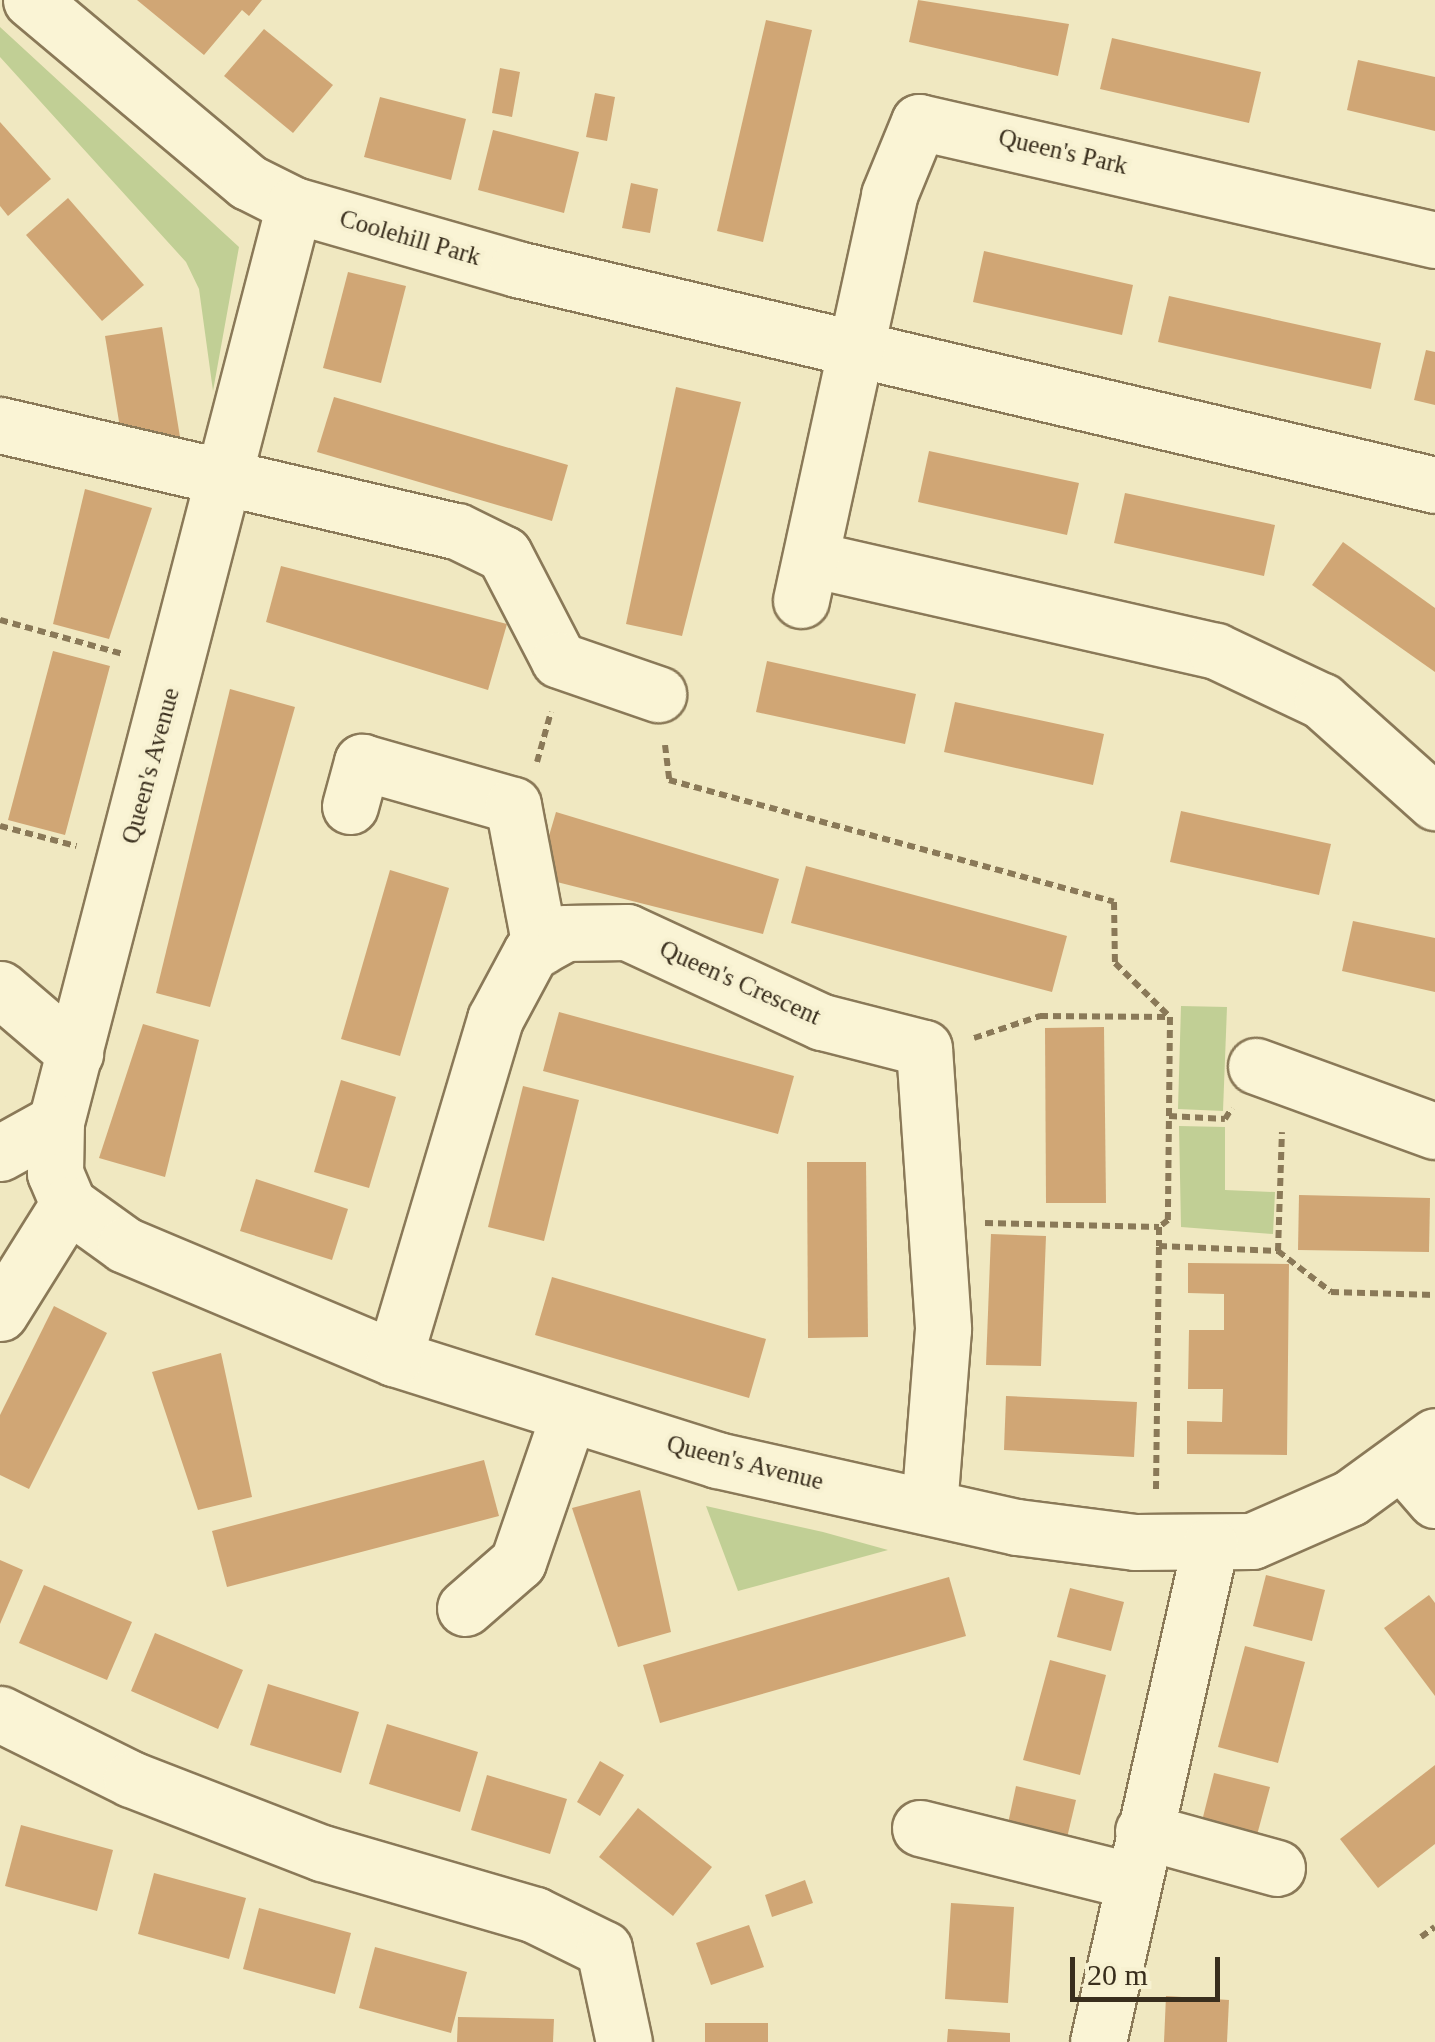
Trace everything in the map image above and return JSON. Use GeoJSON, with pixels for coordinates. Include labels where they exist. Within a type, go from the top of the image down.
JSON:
{"type":"FeatureCollection","features":[{"type":"Feature","properties":{"kind":"street","name":"Coolehill Park"},"geometry":{"type":"LineString","coordinates":[[30,0],[248,182],[294,206],[853,348]]}},
{"type":"Feature","properties":{"kind":"street","name":"Queen's Park"},"geometry":{"type":"LineString","coordinates":[[1435,240],[920,122],[889,195],[806,580],[1216,651],[1322,700],[1435,802]]}},
{"type":"Feature","properties":{"kind":"street","name":"Queen's Avenue"},"geometry":{"type":"LineString","coordinates":[[294,206],[228,480],[56,1122],[55,1174],[68,1204],[125,1245],[394,1358],[718,1460],[929,1506],[1155,1543],[1210,1545],[1252,1540],[1424,1466]]}},
{"type":"Feature","properties":{"kind":"street"},"geometry":{"type":"LineString","coordinates":[[853,348],[1435,485]]}},
{"type":"Feature","properties":{"kind":"street"},"geometry":{"type":"LineString","coordinates":[[0,426],[457,531],[504,554],[564,661],[658,694]]}},
{"type":"Feature","properties":{"kind":"street"},"geometry":{"type":"LineString","coordinates":[[350,806],[362,762],[513,806],[540,946],[495,1018],[394,1358]]}},
{"type":"Feature","properties":{"kind":"street","name":"Queen's Crescent"},"geometry":{"type":"LineString","coordinates":[[540,946],[564,932],[627,932],[822,1022],[924,1048]]}},
{"type":"Feature","properties":{"kind":"street"},"geometry":{"type":"LineString","coordinates":[[0,989],[75,1053]]}},
{"type":"Feature","properties":{"kind":"street"},"geometry":{"type":"LineString","coordinates":[[924,1048],[942,1329],[929,1506]]}},
{"type":"Feature","properties":{"kind":"street"},"geometry":{"type":"LineString","coordinates":[[1270,1071],[1435,1130]]}},
{"type":"Feature","properties":{"kind":"street"},"geometry":{"type":"LineString","coordinates":[[0,1153],[56,1122]]}},
{"type":"Feature","properties":{"kind":"street"},"geometry":{"type":"LineString","coordinates":[[0,1313],[68,1204]]}},
{"type":"Feature","properties":{"kind":"street"},"geometry":{"type":"LineString","coordinates":[[465,1608],[518,1562],[569,1414]]}},
{"type":"Feature","properties":{"kind":"street"},"geometry":{"type":"LineString","coordinates":[[1098,2042],[1210,1545]]}},
{"type":"Feature","properties":{"kind":"street"},"geometry":{"type":"LineString","coordinates":[[0,1714],[270,1833],[535,1916],[604,1948],[624,2042]]}},
{"type":"Feature","properties":{"kind":"street"},"geometry":{"type":"LineString","coordinates":[[920,1828],[1138,1856],[1277,1868]]}},
{"type":"Feature","properties":{"kind":"path"},"geometry":{"type":"LineString","coordinates":[[0,620],[178,668]]}},
{"type":"Feature","properties":{"kind":"path"},"geometry":{"type":"LineString","coordinates":[[513,806],[530,790],[564,661]]}},
{"type":"Feature","properties":{"kind":"path"},"geometry":{"type":"LineString","coordinates":[[658,694],[669,780],[1114,902],[1116,964],[1170,1017],[1168,1220],[1159,1226],[938,1222]]}},
{"type":"Feature","properties":{"kind":"path"},"geometry":{"type":"LineString","coordinates":[[0,826],[126,860]]}},
{"type":"Feature","properties":{"kind":"path"},"geometry":{"type":"LineString","coordinates":[[924,1048],[1040,1016],[1170,1017]]}},
{"type":"Feature","properties":{"kind":"path"},"geometry":{"type":"LineString","coordinates":[[1270,1071],[1278,1250]]}},
{"type":"Feature","properties":{"kind":"path"},"geometry":{"type":"LineString","coordinates":[[1155,1543],[1159,1226]]}},
{"type":"Feature","properties":{"kind":"path"},"geometry":{"type":"LineString","coordinates":[[1159,1246],[1278,1250],[1331,1292],[1435,1295]]}},
{"type":"Feature","properties":{"kind":"path"},"geometry":{"type":"LineString","coordinates":[[1422,1937],[1435,1926]]}},
{"type":"Feature","properties":{"kind":"green space"},"geometry":{"type":"Polygon","coordinates":[[[0,27],[239,247],[213,391],[199,289],[186,262],[0,57],[0,27]]]}},
{"type":"Feature","properties":{"kind":"green space"},"geometry":{"type":"Polygon","coordinates":[[[1181,1006],[1227,1007],[1223,1111],[1178,1109],[1181,1006]]]}},
{"type":"Feature","properties":{"kind":"green space"},"geometry":{"type":"Polygon","coordinates":[[[1179,1126],[1225,1127],[1225,1190],[1275,1192],[1273,1234],[1181,1227],[1179,1126]]]}},
{"type":"Feature","properties":{"kind":"green space"},"geometry":{"type":"Polygon","coordinates":[[[706,1506],[823,1532],[888,1550],[738,1591],[706,1506]]]}},
{"type":"Feature","properties":{"kind":"building"},"geometry":{"type":"Polygon","coordinates":[[[137,0],[262,0],[249,16],[242,10],[204,55],[137,0]]]}},
{"type":"Feature","properties":{"kind":"building"},"geometry":{"type":"Polygon","coordinates":[[[918,0],[1069,24],[1058,76],[909,42],[918,0]]]}},
{"type":"Feature","properties":{"kind":"building"},"geometry":{"type":"Polygon","coordinates":[[[766,20],[812,30],[763,242],[717,231],[766,20]]]}},
{"type":"Feature","properties":{"kind":"building"},"geometry":{"type":"Polygon","coordinates":[[[264,29],[333,85],[293,133],[224,76],[264,29]]]}},
{"type":"Feature","properties":{"kind":"building"},"geometry":{"type":"Polygon","coordinates":[[[1112,38],[1261,72],[1249,123],[1100,89],[1112,38]]]}},
{"type":"Feature","properties":{"kind":"building"},"geometry":{"type":"Polygon","coordinates":[[[1358,60],[1435,77],[1435,131],[1347,110],[1358,60]]]}},
{"type":"Feature","properties":{"kind":"building"},"geometry":{"type":"Polygon","coordinates":[[[500,68],[520,72],[512,117],[492,113],[500,68]]]}},
{"type":"Feature","properties":{"kind":"building"},"geometry":{"type":"Polygon","coordinates":[[[595,93],[615,97],[607,141],[586,137],[595,93]]]}},
{"type":"Feature","properties":{"kind":"building"},"geometry":{"type":"Polygon","coordinates":[[[380,97],[466,119],[451,180],[364,157],[380,97]]]}},
{"type":"Feature","properties":{"kind":"building"},"geometry":{"type":"Polygon","coordinates":[[[0,122],[51,179],[8,216],[0,206],[0,122]]]}},
{"type":"Feature","properties":{"kind":"building"},"geometry":{"type":"Polygon","coordinates":[[[493,130],[579,152],[564,213],[478,190],[493,130]]]}},
{"type":"Feature","properties":{"kind":"building"},"geometry":{"type":"Polygon","coordinates":[[[631,183],[658,189],[650,233],[622,228],[631,183]]]}},
{"type":"Feature","properties":{"kind":"building"},"geometry":{"type":"Polygon","coordinates":[[[68,198],[144,285],[102,321],[26,235],[68,198]]]}},
{"type":"Feature","properties":{"kind":"building"},"geometry":{"type":"Polygon","coordinates":[[[984,251],[1133,285],[1122,335],[973,302],[984,251]]]}},
{"type":"Feature","properties":{"kind":"building"},"geometry":{"type":"Polygon","coordinates":[[[348,272],[406,286],[381,383],[323,368],[348,272]]]}},
{"type":"Feature","properties":{"kind":"building"},"geometry":{"type":"Polygon","coordinates":[[[1169,296],[1381,343],[1371,389],[1158,342],[1169,296]]]}},
{"type":"Feature","properties":{"kind":"building"},"geometry":{"type":"Polygon","coordinates":[[[162,327],[180,437],[123,446],[105,336],[162,327]]]}},
{"type":"Feature","properties":{"kind":"building"},"geometry":{"type":"Polygon","coordinates":[[[1426,350],[1435,352],[1435,405],[1414,400],[1426,350]]]}},
{"type":"Feature","properties":{"kind":"building"},"geometry":{"type":"Polygon","coordinates":[[[676,387],[741,402],[682,636],[626,624],[676,387]]]}},
{"type":"Feature","properties":{"kind":"building"},"geometry":{"type":"Polygon","coordinates":[[[334,397],[568,465],[552,521],[317,452],[334,397]]]}},
{"type":"Feature","properties":{"kind":"building"},"geometry":{"type":"Polygon","coordinates":[[[929,451],[1079,483],[1067,535],[918,502],[929,451]]]}},
{"type":"Feature","properties":{"kind":"building"},"geometry":{"type":"Polygon","coordinates":[[[85,489],[152,508],[109,639],[53,624],[85,489]]]}},
{"type":"Feature","properties":{"kind":"building"},"geometry":{"type":"Polygon","coordinates":[[[1125,493],[1275,525],[1264,576],[1114,543],[1125,493]]]}},
{"type":"Feature","properties":{"kind":"building"},"geometry":{"type":"Polygon","coordinates":[[[1343,542],[1435,608],[1435,672],[1312,585],[1343,542]]]}},
{"type":"Feature","properties":{"kind":"building"},"geometry":{"type":"Polygon","coordinates":[[[281,566],[507,624],[488,690],[266,622],[281,566]]]}},
{"type":"Feature","properties":{"kind":"building"},"geometry":{"type":"Polygon","coordinates":[[[53,651],[110,666],[65,835],[8,820],[53,651]]]}},
{"type":"Feature","properties":{"kind":"building"},"geometry":{"type":"Polygon","coordinates":[[[767,661],[916,694],[905,744],[756,712],[767,661]]]}},
{"type":"Feature","properties":{"kind":"building"},"geometry":{"type":"Polygon","coordinates":[[[230,689],[295,707],[210,1007],[156,993],[230,689]]]}},
{"type":"Feature","properties":{"kind":"building"},"geometry":{"type":"Polygon","coordinates":[[[955,702],[1104,734],[1093,785],[944,752],[955,702]]]}},
{"type":"Feature","properties":{"kind":"building"},"geometry":{"type":"Polygon","coordinates":[[[1181,811],[1331,844],[1319,895],[1170,862],[1181,811]]]}},
{"type":"Feature","properties":{"kind":"building"},"geometry":{"type":"Polygon","coordinates":[[[556,812],[779,879],[763,934],[537,877],[556,812]]]}},
{"type":"Feature","properties":{"kind":"building"},"geometry":{"type":"Polygon","coordinates":[[[806,866],[1067,936],[1052,992],[791,923],[806,866]]]}},
{"type":"Feature","properties":{"kind":"building"},"geometry":{"type":"Polygon","coordinates":[[[390,870],[449,888],[400,1056],[341,1039],[390,870]]]}},
{"type":"Feature","properties":{"kind":"building"},"geometry":{"type":"Polygon","coordinates":[[[1353,921],[1435,938],[1435,992],[1342,971],[1353,921]]]}},
{"type":"Feature","properties":{"kind":"building"},"geometry":{"type":"Polygon","coordinates":[[[559,1012],[794,1076],[778,1134],[543,1071],[559,1012]]]}},
{"type":"Feature","properties":{"kind":"building"},"geometry":{"type":"Polygon","coordinates":[[[143,1024],[199,1040],[165,1177],[99,1158],[143,1024]]]}},
{"type":"Feature","properties":{"kind":"building"},"geometry":{"type":"Polygon","coordinates":[[[1104,1027],[1106,1203],[1046,1203],[1045,1028],[1104,1027]]]}},
{"type":"Feature","properties":{"kind":"building"},"geometry":{"type":"Polygon","coordinates":[[[341,1080],[396,1097],[369,1188],[314,1172],[341,1080]]]}},
{"type":"Feature","properties":{"kind":"building"},"geometry":{"type":"Polygon","coordinates":[[[523,1086],[579,1100],[544,1241],[488,1227],[523,1086]]]}},
{"type":"Feature","properties":{"kind":"building"},"geometry":{"type":"Polygon","coordinates":[[[807,1162],[866,1162],[868,1337],[808,1338],[807,1162]]]}},
{"type":"Feature","properties":{"kind":"building"},"geometry":{"type":"Polygon","coordinates":[[[256,1179],[348,1209],[332,1260],[240,1231],[256,1179]]]}},
{"type":"Feature","properties":{"kind":"building"},"geometry":{"type":"Polygon","coordinates":[[[1299,1195],[1430,1198],[1429,1252],[1298,1250],[1299,1195]]]}},
{"type":"Feature","properties":{"kind":"building"},"geometry":{"type":"Polygon","coordinates":[[[991,1234],[1046,1236],[1041,1366],[986,1365],[991,1234]]]}},
{"type":"Feature","properties":{"kind":"building"},"geometry":{"type":"Polygon","coordinates":[[[1188,1263],[1289,1264],[1287,1455],[1187,1454],[1187,1421],[1222,1422],[1223,1389],[1188,1389],[1189,1330],[1224,1330],[1224,1294],[1188,1293],[1188,1263]]]}},
{"type":"Feature","properties":{"kind":"building"},"geometry":{"type":"Polygon","coordinates":[[[552,1277],[766,1339],[749,1398],[535,1335],[552,1277]]]}},
{"type":"Feature","properties":{"kind":"building"},"geometry":{"type":"Polygon","coordinates":[[[54,1306],[107,1333],[29,1489],[0,1475],[0,1415],[54,1306]]]}},
{"type":"Feature","properties":{"kind":"building"},"geometry":{"type":"Polygon","coordinates":[[[221,1353],[252,1497],[198,1510],[152,1372],[221,1353]]]}},
{"type":"Feature","properties":{"kind":"building"},"geometry":{"type":"Polygon","coordinates":[[[1006,1396],[1137,1402],[1134,1457],[1004,1450],[1006,1396]]]}},
{"type":"Feature","properties":{"kind":"building"},"geometry":{"type":"Polygon","coordinates":[[[484,1460],[499,1516],[227,1587],[212,1531],[484,1460]]]}},
{"type":"Feature","properties":{"kind":"building"},"geometry":{"type":"Polygon","coordinates":[[[640,1490],[671,1632],[618,1647],[572,1508],[640,1490]]]}},
{"type":"Feature","properties":{"kind":"building"},"geometry":{"type":"Polygon","coordinates":[[[0,1560],[23,1570],[0,1624],[0,1560]]]}},
{"type":"Feature","properties":{"kind":"building"},"geometry":{"type":"Polygon","coordinates":[[[1266,1575],[1325,1590],[1312,1641],[1253,1626],[1266,1575]]]}},
{"type":"Feature","properties":{"kind":"building"},"geometry":{"type":"Polygon","coordinates":[[[949,1577],[966,1636],[660,1723],[643,1665],[949,1577]]]}},
{"type":"Feature","properties":{"kind":"building"},"geometry":{"type":"Polygon","coordinates":[[[44,1585],[132,1622],[107,1680],[19,1643],[44,1585]]]}},
{"type":"Feature","properties":{"kind":"building"},"geometry":{"type":"Polygon","coordinates":[[[1070,1588],[1124,1602],[1111,1651],[1057,1637],[1070,1588]]]}},
{"type":"Feature","properties":{"kind":"building"},"geometry":{"type":"Polygon","coordinates":[[[1429,1595],[1435,1603],[1435,1696],[1384,1628],[1429,1595]]]}},
{"type":"Feature","properties":{"kind":"building"},"geometry":{"type":"Polygon","coordinates":[[[155,1633],[243,1670],[218,1729],[131,1691],[155,1633]]]}},
{"type":"Feature","properties":{"kind":"building"},"geometry":{"type":"Polygon","coordinates":[[[1245,1646],[1305,1662],[1278,1763],[1218,1747],[1245,1646]]]}},
{"type":"Feature","properties":{"kind":"building"},"geometry":{"type":"Polygon","coordinates":[[[1050,1660],[1106,1675],[1080,1775],[1023,1760],[1050,1660]]]}},
{"type":"Feature","properties":{"kind":"building"},"geometry":{"type":"Polygon","coordinates":[[[268,1684],[359,1712],[341,1773],[250,1745],[268,1684]]]}},
{"type":"Feature","properties":{"kind":"building"},"geometry":{"type":"Polygon","coordinates":[[[387,1724],[478,1752],[460,1812],[369,1784],[387,1724]]]}},
{"type":"Feature","properties":{"kind":"building"},"geometry":{"type":"Polygon","coordinates":[[[600,1761],[624,1775],[600,1816],[577,1802],[600,1761]]]}},
{"type":"Feature","properties":{"kind":"building"},"geometry":{"type":"Polygon","coordinates":[[[1435,1765],[1435,1844],[1378,1888],[1340,1839],[1435,1765]]]}},
{"type":"Feature","properties":{"kind":"building"},"geometry":{"type":"Polygon","coordinates":[[[1214,1773],[1270,1787],[1257,1835],[1202,1821],[1214,1773]]]}},
{"type":"Feature","properties":{"kind":"building"},"geometry":{"type":"Polygon","coordinates":[[[487,1775],[567,1799],[550,1854],[471,1830],[487,1775]]]}},
{"type":"Feature","properties":{"kind":"building"},"geometry":{"type":"Polygon","coordinates":[[[1016,1786],[1076,1800],[1065,1846],[1006,1833],[1016,1786]]]}},
{"type":"Feature","properties":{"kind":"building"},"geometry":{"type":"Polygon","coordinates":[[[638,1808],[712,1867],[673,1916],[599,1857],[638,1808]]]}},
{"type":"Feature","properties":{"kind":"building"},"geometry":{"type":"Polygon","coordinates":[[[21,1825],[113,1850],[97,1911],[5,1886],[21,1825]]]}},
{"type":"Feature","properties":{"kind":"building"},"geometry":{"type":"Polygon","coordinates":[[[154,1873],[246,1898],[229,1959],[138,1934],[154,1873]]]}},
{"type":"Feature","properties":{"kind":"building"},"geometry":{"type":"Polygon","coordinates":[[[805,1880],[813,1903],[772,1917],[765,1895],[805,1880]]]}},
{"type":"Feature","properties":{"kind":"building"},"geometry":{"type":"Polygon","coordinates":[[[951,1903],[1014,1907],[1008,2003],[945,1999],[951,1903]]]}},
{"type":"Feature","properties":{"kind":"building"},"geometry":{"type":"Polygon","coordinates":[[[259,1908],[351,1933],[335,1994],[243,1969],[259,1908]]]}},
{"type":"Feature","properties":{"kind":"building"},"geometry":{"type":"Polygon","coordinates":[[[749,1925],[764,1967],[711,1985],[696,1943],[749,1925]]]}},
{"type":"Feature","properties":{"kind":"building"},"geometry":{"type":"Polygon","coordinates":[[[375,1947],[467,1972],[451,2033],[359,2008],[375,1947]]]}},
{"type":"Feature","properties":{"kind":"building"},"geometry":{"type":"Polygon","coordinates":[[[1166,1996],[1229,2000],[1227,2042],[1164,2042],[1166,1996]]]}},
{"type":"Feature","properties":{"kind":"building"},"geometry":{"type":"Polygon","coordinates":[[[458,2017],[554,2019],[553,2042],[457,2042],[458,2017]]]}},
{"type":"Feature","properties":{"kind":"building"},"geometry":{"type":"Polygon","coordinates":[[[705,2023],[768,2023],[768,2042],[705,2042],[705,2023]]]}},
{"type":"Feature","properties":{"kind":"building"},"geometry":{"type":"Polygon","coordinates":[[[948,2029],[1010,2033],[1010,2042],[947,2042],[948,2029]]]}}]}
